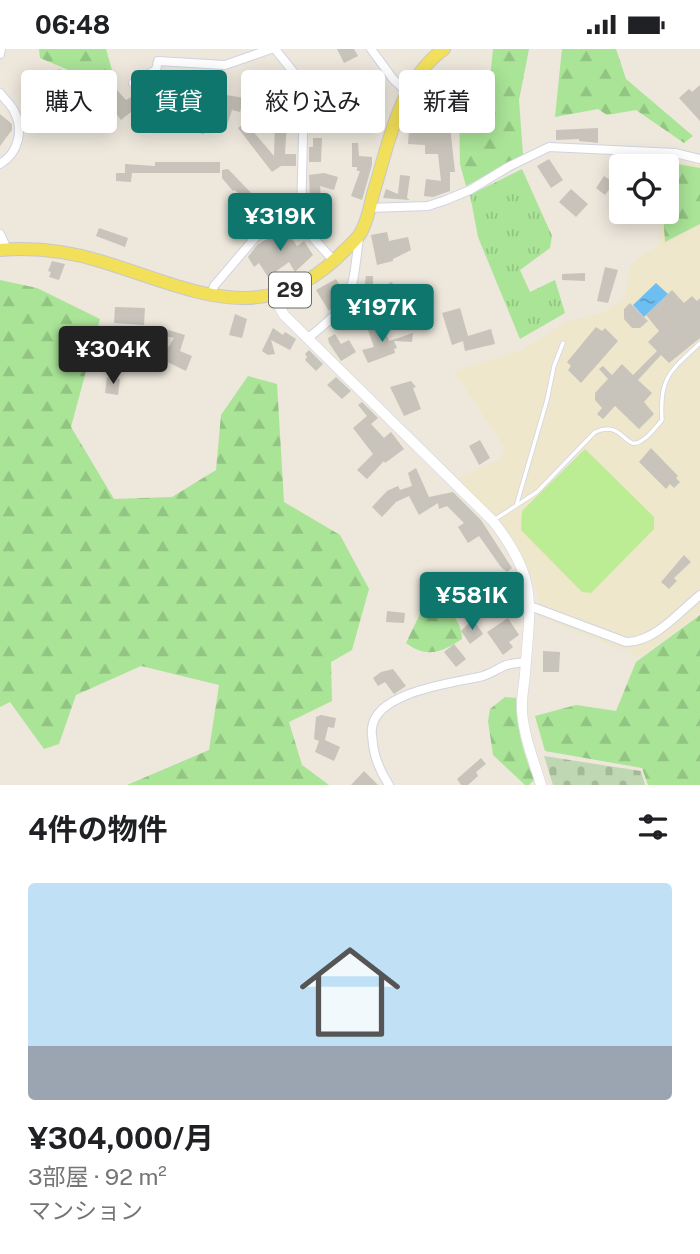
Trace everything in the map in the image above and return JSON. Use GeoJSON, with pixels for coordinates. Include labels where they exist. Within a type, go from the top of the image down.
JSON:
{"type":"FeatureCollection","features":[{"type":"Feature","properties":{"kind":"main road","name":"29"},"geometry":{"type":"LineString","coordinates":[[425,70],[441,50]]}},
{"type":"Feature","properties":{"kind":"main road","name":"29"},"geometry":{"type":"LineString","coordinates":[[3,250],[40,249],[88,258],[211,296],[242,298],[273,295],[303,285],[334,261],[359,235],[399,113]]}},
{"type":"Feature","properties":{"kind":"street"},"geometry":{"type":"LineString","coordinates":[[156,70],[158,61],[225,65],[273,49],[295,74],[304,96],[301,217]]}},
{"type":"Feature","properties":{"kind":"street"},"geometry":{"type":"LineString","coordinates":[[371,49],[399,85]]}},
{"type":"Feature","properties":{"kind":"street"},"geometry":{"type":"LineString","coordinates":[[0,93],[14,110],[20,129],[17,146],[0,164]]}},
{"type":"Feature","properties":{"kind":"street"},"geometry":{"type":"LineString","coordinates":[[369,208],[428,206],[446,200],[549,147],[675,152],[700,159]]}},
{"type":"Feature","properties":{"kind":"street"},"geometry":{"type":"LineString","coordinates":[[211,296],[214,286],[283,205],[301,217],[314,239],[334,261]]}},
{"type":"Feature","properties":{"kind":"street"},"geometry":{"type":"LineString","coordinates":[[0,234],[3,250]]}},
{"type":"Feature","properties":{"kind":"street"},"geometry":{"type":"LineString","coordinates":[[309,338],[332,319],[351,292],[359,235]]}},
{"type":"Feature","properties":{"kind":"street"},"geometry":{"type":"LineString","coordinates":[[273,295],[284,315],[493,521],[519,559],[530,606],[522,709],[525,734],[541,785]]}},
{"type":"Feature","properties":{"kind":"street"},"geometry":{"type":"LineString","coordinates":[[530,606],[626,642],[636,642],[647,638],[700,595]]}},
{"type":"Feature","properties":{"kind":"street"},"geometry":{"type":"LineString","coordinates":[[388,785],[374,750],[372,727],[386,707],[412,692],[484,676],[505,665],[526,662]]}},
{"type":"Feature","properties":{"kind":"lane"},"geometry":{"type":"LineString","coordinates":[[516,505],[554,366],[564,343]]}},
{"type":"Feature","properties":{"kind":"lane"},"geometry":{"type":"LineString","coordinates":[[493,521],[537,492],[595,432],[604,428],[616,430],[629,443],[637,444],[643,440],[662,420],[660,400],[671,370],[700,343]]}},
{"type":"Feature","properties":{"kind":"shaded area"},"geometry":{"type":"Polygon","coordinates":[[[679,162],[700,165],[700,613],[640,657],[538,616],[539,599],[532,575],[514,543],[459,478],[500,459],[505,448],[454,371],[520,351],[568,321],[602,313],[624,299],[631,264],[659,244],[659,224],[679,224],[679,162]]]}},
{"type":"Feature","properties":{"kind":"green space"},"geometry":{"type":"Polygon","coordinates":[[[39,49],[106,49],[112,70],[69,70],[40,58],[39,49]]]}},
{"type":"Feature","properties":{"kind":"green space"},"geometry":{"type":"Polygon","coordinates":[[[493,49],[529,49],[519,100],[523,155],[466,186],[460,164],[459,133],[495,133],[495,70],[491,70],[493,49]]]}},
{"type":"Feature","properties":{"kind":"green space"},"geometry":{"type":"Polygon","coordinates":[[[562,49],[616,49],[626,79],[693,136],[684,143],[636,110],[607,115],[598,109],[555,117],[562,49]]]}},
{"type":"Feature","properties":{"kind":"green space"},"geometry":{"type":"Polygon","coordinates":[[[679,164],[700,168],[700,224],[665,242],[664,224],[679,224],[679,164]]]}},
{"type":"Feature","properties":{"kind":"green space"},"geometry":{"type":"Polygon","coordinates":[[[522,169],[552,236],[550,248],[520,270],[530,292],[555,280],[565,313],[520,339],[478,237],[470,195],[522,169]]]}},
{"type":"Feature","properties":{"kind":"green space"},"geometry":{"type":"Polygon","coordinates":[[[0,280],[37,288],[100,319],[71,427],[114,499],[172,497],[216,470],[221,415],[248,376],[277,384],[284,502],[340,535],[369,589],[352,650],[331,662],[332,701],[289,722],[302,765],[329,785],[127,785],[209,750],[219,685],[141,666],[76,695],[59,744],[44,749],[10,702],[0,707],[0,280]]]}},
{"type":"Feature","properties":{"kind":"green space"},"geometry":{"type":"Polygon","coordinates":[[[585,449],[654,517],[654,529],[591,593],[582,592],[521,530],[522,511],[585,449]]]}},
{"type":"Feature","properties":{"kind":"green space"},"geometry":{"type":"Polygon","coordinates":[[[439,605],[456,619],[462,639],[434,652],[421,651],[406,643],[420,614],[439,605]]]}},
{"type":"Feature","properties":{"kind":"green space"},"geometry":{"type":"Polygon","coordinates":[[[700,615],[700,785],[648,785],[642,768],[545,751],[535,716],[576,705],[616,711],[636,662],[700,615]]]}},
{"type":"Feature","properties":{"kind":"green space"},"geometry":{"type":"Polygon","coordinates":[[[505,697],[516,698],[521,739],[534,780],[529,785],[525,785],[493,755],[488,721],[490,709],[505,697]]]}},
{"type":"Feature","properties":{"kind":"green space"},"geometry":{"type":"Polygon","coordinates":[[[544,756],[641,771],[645,785],[553,785],[544,756]]]}},
{"type":"Feature","properties":{"kind":"water"},"geometry":{"type":"Polygon","coordinates":[[[656,283],[668,294],[644,317],[633,305],[656,283]]]}},
{"type":"Feature","properties":{"kind":"building"},"geometry":{"type":"Polygon","coordinates":[[[337,49],[354,49],[358,56],[344,63],[337,49]]]}},
{"type":"Feature","properties":{"kind":"building"},"geometry":{"type":"Polygon","coordinates":[[[700,85],[700,121],[679,98],[689,89],[692,92],[700,85]]]}},
{"type":"Feature","properties":{"kind":"building"},"geometry":{"type":"Polygon","coordinates":[[[117,90],[126,100],[131,97],[131,112],[121,120],[117,115],[117,90]]]}},
{"type":"Feature","properties":{"kind":"building"},"geometry":{"type":"Polygon","coordinates":[[[227,95],[241,98],[240,112],[232,110],[227,125],[227,95]]]}},
{"type":"Feature","properties":{"kind":"building"},"geometry":{"type":"Polygon","coordinates":[[[0,114],[12,124],[12,130],[0,146],[0,114]]]}},
{"type":"Feature","properties":{"kind":"building"},"geometry":{"type":"Polygon","coordinates":[[[598,128],[598,143],[579,139],[556,140],[556,130],[598,128]]]}},
{"type":"Feature","properties":{"kind":"building"},"geometry":{"type":"Polygon","coordinates":[[[242,133],[254,133],[274,156],[275,133],[286,133],[285,154],[296,154],[296,166],[281,166],[272,172],[242,133]]]}},
{"type":"Feature","properties":{"kind":"building"},"geometry":{"type":"Polygon","coordinates":[[[409,133],[451,133],[455,172],[450,172],[450,191],[433,197],[424,196],[426,179],[441,181],[438,154],[425,154],[425,145],[408,144],[409,133]]]}},
{"type":"Feature","properties":{"kind":"building"},"geometry":{"type":"Polygon","coordinates":[[[313,138],[322,138],[321,162],[309,162],[309,147],[313,147],[313,138]]]}},
{"type":"Feature","properties":{"kind":"building"},"geometry":{"type":"Polygon","coordinates":[[[352,143],[358,143],[359,156],[372,157],[362,200],[351,196],[360,171],[357,171],[357,167],[352,167],[352,143]]]}},
{"type":"Feature","properties":{"kind":"building"},"geometry":{"type":"Polygon","coordinates":[[[549,159],[563,180],[551,188],[537,166],[549,159]]]}},
{"type":"Feature","properties":{"kind":"building"},"geometry":{"type":"Polygon","coordinates":[[[155,162],[220,162],[220,173],[132,173],[131,182],[116,181],[116,173],[125,173],[125,164],[155,166],[155,162]]]}},
{"type":"Feature","properties":{"kind":"building"},"geometry":{"type":"Polygon","coordinates":[[[228,169],[255,197],[248,203],[222,178],[222,170],[228,169]]]}},
{"type":"Feature","properties":{"kind":"building"},"geometry":{"type":"Polygon","coordinates":[[[324,173],[338,177],[334,190],[320,186],[321,198],[310,199],[309,175],[324,173]]]}},
{"type":"Feature","properties":{"kind":"building"},"geometry":{"type":"Polygon","coordinates":[[[400,175],[410,176],[407,198],[410,200],[383,198],[386,189],[398,194],[400,175]]]}},
{"type":"Feature","properties":{"kind":"building"},"geometry":{"type":"Polygon","coordinates":[[[604,176],[609,180],[609,190],[605,195],[596,188],[604,176]]]}},
{"type":"Feature","properties":{"kind":"building"},"geometry":{"type":"Polygon","coordinates":[[[571,189],[588,204],[576,217],[559,202],[571,189]]]}},
{"type":"Feature","properties":{"kind":"building"},"geometry":{"type":"Polygon","coordinates":[[[252,214],[260,222],[249,235],[240,228],[252,214]]]}},
{"type":"Feature","properties":{"kind":"building"},"geometry":{"type":"Polygon","coordinates":[[[326,214],[332,229],[317,230],[315,224],[319,222],[318,218],[326,214]]]}},
{"type":"Feature","properties":{"kind":"building"},"geometry":{"type":"Polygon","coordinates":[[[99,228],[128,238],[125,247],[96,236],[99,228]]]}},
{"type":"Feature","properties":{"kind":"building"},"geometry":{"type":"Polygon","coordinates":[[[285,228],[297,246],[304,241],[313,255],[295,272],[289,262],[268,277],[259,263],[254,267],[248,257],[257,245],[285,228]]]}},
{"type":"Feature","properties":{"kind":"building"},"geometry":{"type":"Polygon","coordinates":[[[387,232],[389,241],[408,237],[411,250],[393,261],[377,265],[371,235],[387,232]]]}},
{"type":"Feature","properties":{"kind":"building"},"geometry":{"type":"Polygon","coordinates":[[[52,261],[65,264],[59,280],[49,277],[52,261]]]}},
{"type":"Feature","properties":{"kind":"building"},"geometry":{"type":"Polygon","coordinates":[[[605,267],[618,270],[608,303],[597,301],[605,267]]]}},
{"type":"Feature","properties":{"kind":"building"},"geometry":{"type":"Polygon","coordinates":[[[585,273],[585,281],[562,280],[562,274],[585,273]]]}},
{"type":"Feature","properties":{"kind":"building"},"geometry":{"type":"Polygon","coordinates":[[[366,276],[373,276],[373,291],[392,282],[399,300],[363,316],[359,307],[372,301],[364,289],[366,276]]]}},
{"type":"Feature","properties":{"kind":"building"},"geometry":{"type":"Polygon","coordinates":[[[336,279],[343,291],[329,311],[316,290],[336,279]]]}},
{"type":"Feature","properties":{"kind":"building"},"geometry":{"type":"Polygon","coordinates":[[[672,290],[684,303],[692,296],[697,301],[700,298],[700,338],[669,363],[661,355],[638,380],[652,393],[644,402],[654,414],[639,429],[615,406],[603,419],[597,414],[602,408],[595,400],[595,393],[608,379],[599,369],[603,366],[612,375],[622,364],[633,375],[657,351],[648,342],[659,331],[646,315],[672,290]]]}},
{"type":"Feature","properties":{"kind":"building"},"geometry":{"type":"Polygon","coordinates":[[[630,303],[648,321],[640,328],[632,328],[624,319],[624,309],[630,303]]]}},
{"type":"Feature","properties":{"kind":"building"},"geometry":{"type":"Polygon","coordinates":[[[115,307],[145,308],[144,325],[114,323],[115,307]]]}},
{"type":"Feature","properties":{"kind":"building"},"geometry":{"type":"Polygon","coordinates":[[[460,308],[468,336],[491,329],[495,344],[465,351],[463,341],[452,345],[442,313],[460,308]]]}},
{"type":"Feature","properties":{"kind":"building"},"geometry":{"type":"Polygon","coordinates":[[[235,314],[247,319],[242,338],[229,335],[235,314]]]}},
{"type":"Feature","properties":{"kind":"building"},"geometry":{"type":"Polygon","coordinates":[[[383,324],[389,341],[413,333],[412,342],[394,341],[397,348],[394,349],[395,353],[368,363],[362,350],[374,347],[368,330],[383,324]]]}},
{"type":"Feature","properties":{"kind":"building"},"geometry":{"type":"Polygon","coordinates":[[[596,327],[602,331],[605,328],[618,341],[581,383],[568,370],[571,366],[567,362],[596,327]]]}},
{"type":"Feature","properties":{"kind":"building"},"geometry":{"type":"Polygon","coordinates":[[[162,328],[185,335],[180,351],[192,356],[186,371],[161,359],[174,338],[161,335],[162,328]]]}},
{"type":"Feature","properties":{"kind":"building"},"geometry":{"type":"Polygon","coordinates":[[[273,328],[296,339],[290,350],[271,340],[275,354],[268,355],[262,351],[273,328]]]}},
{"type":"Feature","properties":{"kind":"building"},"geometry":{"type":"Polygon","coordinates":[[[335,334],[341,344],[349,340],[356,352],[341,361],[329,343],[328,338],[335,334]]]}},
{"type":"Feature","properties":{"kind":"building"},"geometry":{"type":"Polygon","coordinates":[[[309,350],[323,364],[316,371],[305,360],[305,354],[309,350]]]}},
{"type":"Feature","properties":{"kind":"building"},"geometry":{"type":"Polygon","coordinates":[[[107,377],[120,379],[118,395],[105,393],[107,377]]]}},
{"type":"Feature","properties":{"kind":"building"},"geometry":{"type":"Polygon","coordinates":[[[336,377],[351,391],[342,399],[327,385],[336,377]]]}},
{"type":"Feature","properties":{"kind":"building"},"geometry":{"type":"Polygon","coordinates":[[[411,381],[416,387],[413,388],[421,409],[404,416],[390,387],[411,381]]]}},
{"type":"Feature","properties":{"kind":"building"},"geometry":{"type":"Polygon","coordinates":[[[362,402],[378,418],[371,424],[384,438],[391,432],[404,449],[385,463],[384,461],[367,479],[357,470],[373,454],[353,428],[367,416],[358,405],[362,402]]]}},
{"type":"Feature","properties":{"kind":"building"},"geometry":{"type":"Polygon","coordinates":[[[480,440],[490,458],[479,465],[469,446],[480,440]]]}},
{"type":"Feature","properties":{"kind":"building"},"geometry":{"type":"Polygon","coordinates":[[[651,448],[678,476],[676,478],[680,482],[674,488],[670,484],[666,489],[639,462],[651,448]]]}},
{"type":"Feature","properties":{"kind":"building"},"geometry":{"type":"Polygon","coordinates":[[[416,468],[429,497],[453,492],[481,520],[512,568],[507,572],[501,567],[479,536],[468,543],[458,527],[464,523],[447,506],[439,509],[438,503],[419,515],[409,496],[396,502],[382,517],[372,507],[387,491],[398,486],[400,490],[412,486],[408,473],[416,468]]]}},
{"type":"Feature","properties":{"kind":"building"},"geometry":{"type":"Polygon","coordinates":[[[684,555],[691,562],[674,578],[677,581],[669,589],[661,582],[684,555]]]}},
{"type":"Feature","properties":{"kind":"building"},"geometry":{"type":"Polygon","coordinates":[[[518,581],[521,594],[520,611],[514,603],[510,608],[501,596],[511,590],[509,583],[518,581]]]}},
{"type":"Feature","properties":{"kind":"building"},"geometry":{"type":"Polygon","coordinates":[[[387,611],[405,613],[404,623],[386,622],[387,611]]]}},
{"type":"Feature","properties":{"kind":"building"},"geometry":{"type":"Polygon","coordinates":[[[508,618],[519,635],[509,642],[513,647],[503,655],[487,632],[508,618]]]}},
{"type":"Feature","properties":{"kind":"building"},"geometry":{"type":"Polygon","coordinates":[[[473,619],[483,634],[470,644],[461,631],[473,619]]]}},
{"type":"Feature","properties":{"kind":"building"},"geometry":{"type":"Polygon","coordinates":[[[454,644],[466,659],[456,667],[444,652],[454,644]]]}},
{"type":"Feature","properties":{"kind":"building"},"geometry":{"type":"Polygon","coordinates":[[[543,651],[560,652],[559,672],[543,672],[543,651]]]}},
{"type":"Feature","properties":{"kind":"building"},"geometry":{"type":"Polygon","coordinates":[[[393,669],[406,686],[394,694],[385,682],[378,686],[373,678],[381,672],[393,669]]]}},
{"type":"Feature","properties":{"kind":"building"},"geometry":{"type":"Polygon","coordinates":[[[321,715],[336,718],[334,728],[328,727],[325,740],[340,747],[334,761],[315,752],[319,741],[314,739],[316,717],[321,715]]]}},
{"type":"Feature","properties":{"kind":"building"},"geometry":{"type":"Polygon","coordinates":[[[481,758],[486,764],[476,772],[478,776],[468,785],[461,785],[457,779],[481,758]]]}},
{"type":"Feature","properties":{"kind":"building"},"geometry":{"type":"Polygon","coordinates":[[[364,771],[378,785],[351,785],[364,771]]]}}]}
